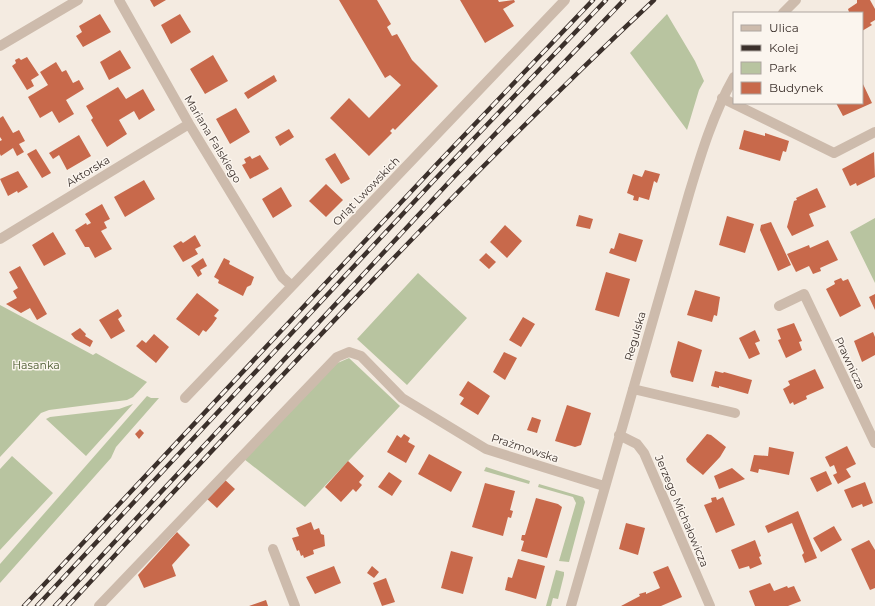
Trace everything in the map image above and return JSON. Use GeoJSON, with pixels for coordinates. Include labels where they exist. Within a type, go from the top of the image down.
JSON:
{"type":"FeatureCollection","features":[{"type":"Feature","properties":{"kind":"street"},"geometry":{"type":"LineString","coordinates":[[0,46],[78,0]]}},
{"type":"Feature","properties":{"kind":"street","name":"Mariana Falskiego"},"geometry":{"type":"LineString","coordinates":[[119,0],[189,124],[282,277],[292,286]]}},
{"type":"Feature","properties":{"kind":"street","name":"Orląt Lwowskich"},"geometry":{"type":"LineString","coordinates":[[185,398],[565,0]]}},
{"type":"Feature","properties":{"kind":"street"},"geometry":{"type":"LineString","coordinates":[[784,12],[796,0]]}},
{"type":"Feature","properties":{"kind":"street","name":"Regulska"},"geometry":{"type":"LineString","coordinates":[[571,606],[604,486],[691,187],[706,140],[722,98],[733,79]]}},
{"type":"Feature","properties":{"kind":"street"},"geometry":{"type":"LineString","coordinates":[[722,98],[733,103]]}},
{"type":"Feature","properties":{"kind":"street"},"geometry":{"type":"LineString","coordinates":[[734,104],[834,153],[875,132]]}},
{"type":"Feature","properties":{"kind":"street","name":"Aktorska"},"geometry":{"type":"LineString","coordinates":[[0,238],[189,124]]}},
{"type":"Feature","properties":{"kind":"street","name":"Prawnicza"},"geometry":{"type":"LineString","coordinates":[[779,306],[804,294],[875,443]]}},
{"type":"Feature","properties":{"kind":"street","name":"Prażmowska"},"geometry":{"type":"LineString","coordinates":[[99,606],[337,357],[348,352],[361,356],[402,398],[486,449],[604,486]]}},
{"type":"Feature","properties":{"kind":"street"},"geometry":{"type":"LineString","coordinates":[[633,389],[735,413]]}},
{"type":"Feature","properties":{"kind":"street","name":"Jerzego Michałowicza"},"geometry":{"type":"LineString","coordinates":[[619,435],[636,444],[644,453],[710,606]]}},
{"type":"Feature","properties":{"kind":"street"},"geometry":{"type":"LineString","coordinates":[[273,549],[295,606]]}},
{"type":"Feature","properties":{"kind":"green space"},"geometry":{"type":"Polygon","coordinates":[[[667,14],[695,61],[704,81],[699,90],[687,130],[630,53],[667,14]]]}},
{"type":"Feature","properties":{"kind":"green space"},"geometry":{"type":"Polygon","coordinates":[[[875,218],[875,283],[850,232],[875,218]]]}},
{"type":"Feature","properties":{"kind":"green space"},"geometry":{"type":"Polygon","coordinates":[[[418,273],[467,318],[407,385],[357,339],[418,273]]]}},
{"type":"Feature","properties":{"kind":"green space","name":"Hasanka"},"geometry":{"type":"Polygon","coordinates":[[[0,305],[93,355],[96,353],[147,382],[133,397],[127,400],[49,410],[41,413],[0,457],[0,305]]]}},
{"type":"Feature","properties":{"kind":"green space"},"geometry":{"type":"Polygon","coordinates":[[[349,358],[400,406],[305,507],[244,459],[333,365],[349,358]]]}},
{"type":"Feature","properties":{"kind":"green space"},"geometry":{"type":"Polygon","coordinates":[[[147,396],[151,398],[159,398],[116,447],[111,458],[0,583],[0,564],[147,396]]]}},
{"type":"Feature","properties":{"kind":"green space"},"geometry":{"type":"Polygon","coordinates":[[[133,404],[86,456],[46,419],[50,417],[119,409],[133,404]]]}},
{"type":"Feature","properties":{"kind":"green space"},"geometry":{"type":"Polygon","coordinates":[[[12,456],[53,493],[0,550],[0,469],[12,456]]]}},
{"type":"Feature","properties":{"kind":"green space"},"geometry":{"type":"Polygon","coordinates":[[[486,467],[530,481],[529,484],[484,471],[486,467]]]}},
{"type":"Feature","properties":{"kind":"green space"},"geometry":{"type":"Polygon","coordinates":[[[539,484],[583,497],[585,502],[569,562],[559,561],[576,503],[573,497],[538,487],[539,484]]]}},
{"type":"Feature","properties":{"kind":"green space"},"geometry":{"type":"Polygon","coordinates":[[[556,570],[564,572],[558,599],[553,598],[551,606],[546,606],[556,570]]]}},
{"type":"Feature","properties":{"kind":"building"},"geometry":{"type":"Polygon","coordinates":[[[150,0],[166,0],[154,7],[150,0]]]}},
{"type":"Feature","properties":{"kind":"building"},"geometry":{"type":"Polygon","coordinates":[[[339,0],[377,0],[391,24],[387,27],[392,36],[397,34],[412,60],[438,86],[395,130],[393,128],[390,131],[392,133],[369,156],[330,118],[349,98],[369,118],[401,85],[390,75],[385,78],[339,0]]]}},
{"type":"Feature","properties":{"kind":"building"},"geometry":{"type":"Polygon","coordinates":[[[460,0],[498,0],[499,2],[514,0],[515,2],[503,9],[514,26],[485,43],[460,0]]]}},
{"type":"Feature","properties":{"kind":"building"},"geometry":{"type":"Polygon","coordinates":[[[857,0],[870,0],[875,9],[875,20],[870,23],[872,25],[863,30],[863,12],[849,12],[848,9],[857,3],[857,0]]]}},
{"type":"Feature","properties":{"kind":"building"},"geometry":{"type":"Polygon","coordinates":[[[100,14],[111,32],[83,47],[76,36],[82,32],[79,26],[100,14]]]}},
{"type":"Feature","properties":{"kind":"building"},"geometry":{"type":"Polygon","coordinates":[[[180,14],[191,32],[171,44],[161,25],[180,14]]]}},
{"type":"Feature","properties":{"kind":"building"},"geometry":{"type":"Polygon","coordinates":[[[120,50],[131,68],[109,80],[100,62],[120,50]]]}},
{"type":"Feature","properties":{"kind":"building"},"geometry":{"type":"Polygon","coordinates":[[[213,55],[228,81],[205,94],[190,69],[213,55]]]}},
{"type":"Feature","properties":{"kind":"building"},"geometry":{"type":"Polygon","coordinates":[[[27,57],[39,75],[31,80],[34,86],[27,90],[12,66],[16,63],[15,60],[19,58],[21,60],[27,57]]]}},
{"type":"Feature","properties":{"kind":"building"},"geometry":{"type":"Polygon","coordinates":[[[56,62],[62,72],[66,70],[73,83],[79,80],[84,89],[66,100],[74,114],[59,123],[52,111],[40,118],[28,97],[48,85],[40,72],[56,62]]]}},
{"type":"Feature","properties":{"kind":"building"},"geometry":{"type":"Polygon","coordinates":[[[274,75],[277,81],[248,99],[244,93],[274,75]]]}},
{"type":"Feature","properties":{"kind":"building"},"geometry":{"type":"Polygon","coordinates":[[[863,84],[872,103],[843,116],[837,104],[863,104],[863,84]]]}},
{"type":"Feature","properties":{"kind":"building"},"geometry":{"type":"Polygon","coordinates":[[[118,87],[126,99],[143,89],[155,110],[139,120],[134,111],[119,120],[127,134],[107,147],[91,120],[93,118],[86,106],[118,87]]]}},
{"type":"Feature","properties":{"kind":"building"},"geometry":{"type":"Polygon","coordinates":[[[236,108],[250,132],[230,144],[216,119],[236,108]]]}},
{"type":"Feature","properties":{"kind":"building"},"geometry":{"type":"Polygon","coordinates":[[[3,116],[13,133],[19,130],[25,141],[19,144],[24,152],[17,156],[13,148],[1,156],[0,154],[0,141],[2,140],[0,137],[0,118],[3,116]]]}},
{"type":"Feature","properties":{"kind":"building"},"geometry":{"type":"Polygon","coordinates":[[[289,129],[294,137],[280,146],[275,137],[289,129]]]}},
{"type":"Feature","properties":{"kind":"building"},"geometry":{"type":"Polygon","coordinates":[[[744,130],[765,136],[765,133],[789,141],[786,152],[783,151],[780,161],[739,149],[744,130]]]}},
{"type":"Feature","properties":{"kind":"building"},"geometry":{"type":"Polygon","coordinates":[[[79,135],[91,156],[67,170],[59,155],[53,159],[49,153],[79,135]]]}},
{"type":"Feature","properties":{"kind":"building"},"geometry":{"type":"Polygon","coordinates":[[[36,149],[51,173],[42,178],[27,154],[36,149]]]}},
{"type":"Feature","properties":{"kind":"building"},"geometry":{"type":"Polygon","coordinates":[[[874,152],[875,177],[857,186],[856,183],[850,186],[842,169],[874,152]]]}},
{"type":"Feature","properties":{"kind":"building"},"geometry":{"type":"Polygon","coordinates":[[[335,153],[350,179],[341,184],[325,159],[335,153]]]}},
{"type":"Feature","properties":{"kind":"building"},"geometry":{"type":"Polygon","coordinates":[[[260,155],[269,169],[250,179],[242,165],[246,163],[244,159],[250,156],[252,159],[260,155]]]}},
{"type":"Feature","properties":{"kind":"building"},"geometry":{"type":"Polygon","coordinates":[[[645,170],[660,174],[657,183],[654,181],[649,200],[639,197],[638,201],[633,200],[634,196],[627,193],[633,174],[642,177],[645,170]]]}},
{"type":"Feature","properties":{"kind":"building"},"geometry":{"type":"Polygon","coordinates":[[[18,171],[28,187],[18,193],[17,191],[8,196],[0,179],[18,171]]]}},
{"type":"Feature","properties":{"kind":"building"},"geometry":{"type":"Polygon","coordinates":[[[144,180],[155,199],[125,217],[114,197],[144,180]]]}},
{"type":"Feature","properties":{"kind":"building"},"geometry":{"type":"Polygon","coordinates":[[[326,184],[343,200],[326,217],[309,201],[326,184]]]}},
{"type":"Feature","properties":{"kind":"building"},"geometry":{"type":"Polygon","coordinates":[[[281,187],[292,206],[273,218],[262,199],[281,187]]]}},
{"type":"Feature","properties":{"kind":"building"},"geometry":{"type":"Polygon","coordinates":[[[817,188],[826,207],[809,214],[814,226],[792,236],[787,227],[794,201],[797,200],[796,198],[817,188]]]}},
{"type":"Feature","properties":{"kind":"building"},"geometry":{"type":"Polygon","coordinates":[[[102,204],[110,219],[104,222],[107,228],[101,231],[112,249],[95,258],[89,247],[85,247],[75,230],[86,223],[87,225],[91,223],[85,214],[102,204]]]}},
{"type":"Feature","properties":{"kind":"building"},"geometry":{"type":"Polygon","coordinates":[[[579,215],[593,219],[590,229],[576,226],[579,215]]]}},
{"type":"Feature","properties":{"kind":"building"},"geometry":{"type":"Polygon","coordinates":[[[727,216],[754,224],[745,253],[719,245],[727,216]]]}},
{"type":"Feature","properties":{"kind":"building"},"geometry":{"type":"Polygon","coordinates":[[[771,222],[791,265],[778,271],[760,230],[761,225],[771,222]]]}},
{"type":"Feature","properties":{"kind":"building"},"geometry":{"type":"Polygon","coordinates":[[[505,225],[522,241],[507,258],[490,242],[505,225]]]}},
{"type":"Feature","properties":{"kind":"building"},"geometry":{"type":"Polygon","coordinates":[[[53,232],[66,254],[44,266],[32,245],[53,232]]]}},
{"type":"Feature","properties":{"kind":"building"},"geometry":{"type":"Polygon","coordinates":[[[619,233],[643,240],[636,262],[609,253],[611,248],[614,249],[619,233]]]}},
{"type":"Feature","properties":{"kind":"building"},"geometry":{"type":"Polygon","coordinates":[[[195,235],[201,246],[195,249],[198,254],[183,262],[173,246],[181,241],[183,243],[195,235]]]}},
{"type":"Feature","properties":{"kind":"building"},"geometry":{"type":"Polygon","coordinates":[[[828,240],[838,260],[820,268],[821,271],[813,274],[809,266],[796,272],[787,254],[809,245],[810,248],[828,240]]]}},
{"type":"Feature","properties":{"kind":"building"},"geometry":{"type":"Polygon","coordinates":[[[486,253],[496,262],[489,269],[479,260],[486,253]]]}},
{"type":"Feature","properties":{"kind":"building"},"geometry":{"type":"Polygon","coordinates":[[[203,258],[207,266],[200,270],[202,274],[198,277],[191,266],[203,258]]]}},
{"type":"Feature","properties":{"kind":"building"},"geometry":{"type":"Polygon","coordinates":[[[224,258],[230,261],[229,264],[254,277],[251,285],[247,287],[243,296],[218,283],[219,280],[214,277],[224,258]]]}},
{"type":"Feature","properties":{"kind":"building"},"geometry":{"type":"Polygon","coordinates":[[[20,266],[47,314],[37,320],[30,308],[21,313],[6,304],[17,298],[13,291],[18,288],[9,272],[20,266]]]}},
{"type":"Feature","properties":{"kind":"building"},"geometry":{"type":"Polygon","coordinates":[[[606,272],[630,279],[619,317],[595,310],[606,272]]]}},
{"type":"Feature","properties":{"kind":"building"},"geometry":{"type":"Polygon","coordinates":[[[841,278],[843,281],[848,279],[861,306],[840,317],[826,289],[835,284],[834,281],[841,278]]]}},
{"type":"Feature","properties":{"kind":"building"},"geometry":{"type":"Polygon","coordinates":[[[695,290],[720,297],[717,316],[714,315],[712,322],[687,315],[695,290]]]}},
{"type":"Feature","properties":{"kind":"building"},"geometry":{"type":"Polygon","coordinates":[[[197,293],[219,310],[214,316],[217,318],[212,325],[206,332],[203,330],[199,336],[176,319],[197,293]]]}},
{"type":"Feature","properties":{"kind":"building"},"geometry":{"type":"Polygon","coordinates":[[[875,294],[875,310],[869,297],[875,294]]]}},
{"type":"Feature","properties":{"kind":"building"},"geometry":{"type":"Polygon","coordinates":[[[118,309],[122,316],[118,319],[125,331],[111,339],[99,320],[118,309]]]}},
{"type":"Feature","properties":{"kind":"building"},"geometry":{"type":"Polygon","coordinates":[[[523,317],[535,324],[521,347],[509,340],[523,317]]]}},
{"type":"Feature","properties":{"kind":"building"},"geometry":{"type":"Polygon","coordinates":[[[794,323],[802,341],[799,342],[802,350],[786,358],[778,340],[781,339],[777,329],[794,323]]]}},
{"type":"Feature","properties":{"kind":"building"},"geometry":{"type":"Polygon","coordinates":[[[80,328],[86,334],[85,336],[93,341],[90,347],[75,339],[71,334],[80,328]]]}},
{"type":"Feature","properties":{"kind":"building"},"geometry":{"type":"Polygon","coordinates":[[[755,330],[760,341],[755,343],[760,354],[749,359],[739,338],[755,330]]]}},
{"type":"Feature","properties":{"kind":"building"},"geometry":{"type":"Polygon","coordinates":[[[873,332],[875,337],[875,355],[862,362],[854,341],[873,332]]]}},
{"type":"Feature","properties":{"kind":"building"},"geometry":{"type":"Polygon","coordinates":[[[154,334],[169,347],[156,363],[136,346],[142,340],[146,343],[154,334]]]}},
{"type":"Feature","properties":{"kind":"building"},"geometry":{"type":"Polygon","coordinates":[[[678,341],[702,350],[693,382],[672,377],[670,372],[678,341]]]}},
{"type":"Feature","properties":{"kind":"building"},"geometry":{"type":"Polygon","coordinates":[[[504,352],[517,358],[505,380],[493,372],[504,352]]]}},
{"type":"Feature","properties":{"kind":"building"},"geometry":{"type":"Polygon","coordinates":[[[815,369],[824,388],[806,396],[807,399],[794,405],[793,402],[790,404],[783,389],[790,385],[788,381],[815,369]]]}},
{"type":"Feature","properties":{"kind":"building"},"geometry":{"type":"Polygon","coordinates":[[[715,371],[752,380],[748,394],[719,386],[719,388],[711,386],[715,371]]]}},
{"type":"Feature","properties":{"kind":"building"},"geometry":{"type":"Polygon","coordinates":[[[468,381],[490,396],[478,415],[460,404],[464,398],[459,395],[468,381]]]}},
{"type":"Feature","properties":{"kind":"building"},"geometry":{"type":"Polygon","coordinates":[[[567,405],[591,413],[581,445],[575,447],[555,441],[567,405]]]}},
{"type":"Feature","properties":{"kind":"building"},"geometry":{"type":"Polygon","coordinates":[[[532,417],[541,420],[537,433],[527,430],[532,417]]]}},
{"type":"Feature","properties":{"kind":"building"},"geometry":{"type":"Polygon","coordinates":[[[140,429],[144,433],[139,439],[135,434],[140,429]]]}},
{"type":"Feature","properties":{"kind":"building"},"geometry":{"type":"Polygon","coordinates":[[[404,434],[410,438],[408,442],[415,446],[406,463],[387,452],[397,435],[401,438],[404,434]]]}},
{"type":"Feature","properties":{"kind":"building"},"geometry":{"type":"Polygon","coordinates":[[[707,434],[711,435],[726,447],[720,457],[703,475],[687,462],[686,459],[707,434]]]}},
{"type":"Feature","properties":{"kind":"building"},"geometry":{"type":"Polygon","coordinates":[[[847,446],[856,464],[846,469],[851,477],[838,484],[833,475],[837,473],[834,465],[830,467],[825,457],[847,446]]]}},
{"type":"Feature","properties":{"kind":"building"},"geometry":{"type":"Polygon","coordinates":[[[769,447],[794,452],[789,475],[759,469],[758,473],[750,471],[754,455],[768,456],[769,447]]]}},
{"type":"Feature","properties":{"kind":"building"},"geometry":{"type":"Polygon","coordinates":[[[429,454],[462,472],[451,492],[418,474],[429,454]]]}},
{"type":"Feature","properties":{"kind":"building"},"geometry":{"type":"Polygon","coordinates":[[[348,461],[364,476],[359,482],[362,485],[356,492],[353,489],[341,502],[325,487],[348,461]]]}},
{"type":"Feature","properties":{"kind":"building"},"geometry":{"type":"Polygon","coordinates":[[[732,468],[745,479],[719,489],[714,476],[732,468]]]}},
{"type":"Feature","properties":{"kind":"building"},"geometry":{"type":"Polygon","coordinates":[[[826,471],[832,484],[817,492],[810,478],[826,471]]]}},
{"type":"Feature","properties":{"kind":"building"},"geometry":{"type":"Polygon","coordinates":[[[389,472],[402,481],[392,496],[378,487],[389,472]]]}},
{"type":"Feature","properties":{"kind":"building"},"geometry":{"type":"Polygon","coordinates":[[[224,479],[235,489],[217,508],[206,498],[224,479]]]}},
{"type":"Feature","properties":{"kind":"building"},"geometry":{"type":"Polygon","coordinates":[[[865,482],[873,503],[863,507],[862,504],[852,508],[844,490],[865,482]]]}},
{"type":"Feature","properties":{"kind":"building"},"geometry":{"type":"Polygon","coordinates":[[[485,483],[515,491],[510,510],[513,511],[511,518],[508,517],[503,536],[472,527],[485,483]]]}},
{"type":"Feature","properties":{"kind":"building"},"geometry":{"type":"Polygon","coordinates":[[[716,497],[717,500],[723,497],[735,525],[716,533],[704,505],[712,502],[711,498],[716,497]]]}},
{"type":"Feature","properties":{"kind":"building"},"geometry":{"type":"Polygon","coordinates":[[[536,498],[558,504],[562,507],[547,558],[521,551],[524,541],[521,540],[522,535],[525,535],[536,498]]]}},
{"type":"Feature","properties":{"kind":"building"},"geometry":{"type":"Polygon","coordinates":[[[798,511],[817,558],[805,563],[802,555],[804,553],[792,523],[768,533],[765,526],[798,511]]]}},
{"type":"Feature","properties":{"kind":"building"},"geometry":{"type":"Polygon","coordinates":[[[311,522],[314,530],[319,528],[321,534],[324,535],[325,546],[313,550],[314,554],[304,558],[303,555],[301,556],[299,550],[297,551],[292,538],[299,536],[296,528],[311,522]]]}},
{"type":"Feature","properties":{"kind":"building"},"geometry":{"type":"Polygon","coordinates":[[[626,523],[645,528],[638,555],[619,549],[626,523]]]}},
{"type":"Feature","properties":{"kind":"building"},"geometry":{"type":"Polygon","coordinates":[[[834,526],[842,540],[821,552],[813,538],[834,526]]]}},
{"type":"Feature","properties":{"kind":"building"},"geometry":{"type":"Polygon","coordinates":[[[177,532],[190,545],[172,565],[176,576],[144,588],[138,575],[177,532]]]}},
{"type":"Feature","properties":{"kind":"building"},"geometry":{"type":"Polygon","coordinates":[[[755,540],[761,556],[759,557],[762,564],[750,569],[749,566],[739,569],[731,550],[755,540]]]}},
{"type":"Feature","properties":{"kind":"building"},"geometry":{"type":"Polygon","coordinates":[[[869,540],[875,550],[875,588],[870,590],[851,549],[869,540]]]}},
{"type":"Feature","properties":{"kind":"building"},"geometry":{"type":"Polygon","coordinates":[[[451,551],[473,557],[463,594],[441,588],[451,551]]]}},
{"type":"Feature","properties":{"kind":"building"},"geometry":{"type":"Polygon","coordinates":[[[518,559],[545,566],[536,599],[505,590],[508,577],[512,578],[518,559]]]}},
{"type":"Feature","properties":{"kind":"building"},"geometry":{"type":"Polygon","coordinates":[[[334,566],[341,583],[315,594],[306,577],[334,566]]]}},
{"type":"Feature","properties":{"kind":"building"},"geometry":{"type":"Polygon","coordinates":[[[372,566],[379,572],[374,578],[367,573],[372,566]]]}},
{"type":"Feature","properties":{"kind":"building"},"geometry":{"type":"Polygon","coordinates":[[[668,566],[682,597],[661,606],[621,606],[640,596],[639,594],[646,592],[646,594],[660,588],[653,572],[668,566]]]}},
{"type":"Feature","properties":{"kind":"building"},"geometry":{"type":"Polygon","coordinates":[[[386,578],[395,602],[382,606],[373,583],[386,578]]]}},
{"type":"Feature","properties":{"kind":"building"},"geometry":{"type":"Polygon","coordinates":[[[770,583],[774,591],[787,586],[788,588],[794,586],[801,601],[788,606],[755,606],[749,591],[770,583]]]}},
{"type":"Feature","properties":{"kind":"building"},"geometry":{"type":"Polygon","coordinates":[[[266,600],[268,606],[249,606],[266,600]]]}},
{"type":"Feature","properties":{"kind":"railway"},"geometry":{"type":"LineString","coordinates":[[24,606],[435,166],[593,0]]}},
{"type":"Feature","properties":{"kind":"railway"},"geometry":{"type":"LineString","coordinates":[[37,606],[441,173],[606,0]]}},
{"type":"Feature","properties":{"kind":"railway"},"geometry":{"type":"LineString","coordinates":[[55,606],[451,180],[624,0]]}},
{"type":"Feature","properties":{"kind":"railway"},"geometry":{"type":"LineString","coordinates":[[68,606],[283,374],[429,222],[503,147],[654,0]]}}]}
